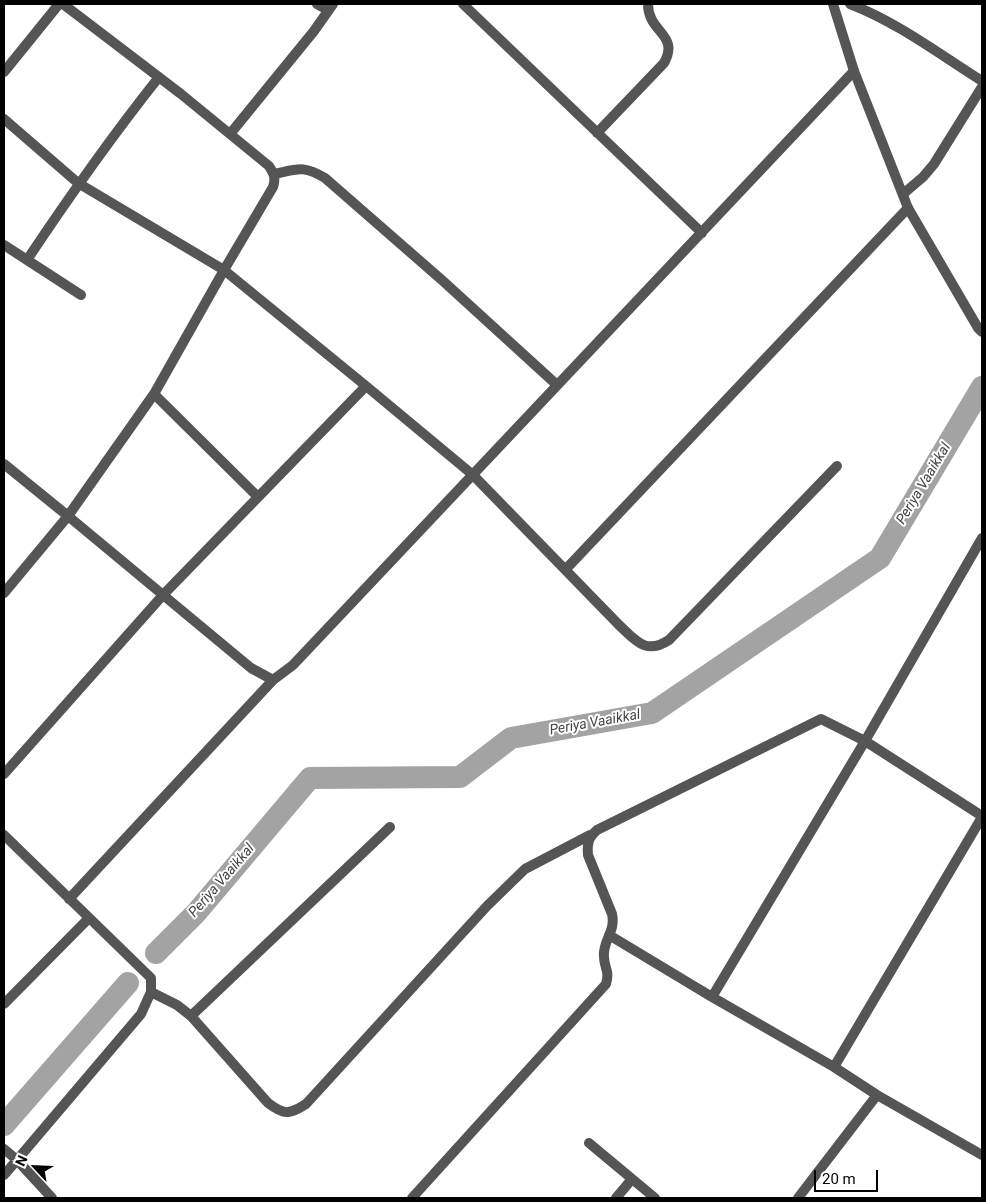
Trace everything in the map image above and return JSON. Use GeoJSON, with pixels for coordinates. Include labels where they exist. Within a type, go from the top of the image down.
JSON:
{"type":"FeatureCollection","features":[{"type":"Feature","properties":{"kind":"street"},"geometry":{"type":"LineString","coordinates":[[4,72],[59,4]]}},
{"type":"Feature","properties":{"kind":"street"},"geometry":{"type":"LineString","coordinates":[[4,593],[68,516],[154,394],[276,180],[269,166],[159,77],[63,4]]}},
{"type":"Feature","properties":{"kind":"street"},"geometry":{"type":"LineString","coordinates":[[230,134],[314,31],[330,7],[317,4]]}},
{"type":"Feature","properties":{"kind":"street"},"geometry":{"type":"LineString","coordinates":[[462,4],[702,232]]}},
{"type":"Feature","properties":{"kind":"street"},"geometry":{"type":"LineString","coordinates":[[597,133],[664,63],[668,56],[670,47],[652,22],[648,14],[648,4]]}},
{"type":"Feature","properties":{"kind":"street"},"geometry":{"type":"LineString","coordinates":[[833,4],[854,72],[908,208],[980,330]]}},
{"type":"Feature","properties":{"kind":"street"},"geometry":{"type":"LineString","coordinates":[[850,4],[884,20],[982,81]]}},
{"type":"Feature","properties":{"kind":"street"},"geometry":{"type":"LineString","coordinates":[[69,899],[273,680],[293,665],[854,72]]}},
{"type":"Feature","properties":{"kind":"street"},"geometry":{"type":"LineString","coordinates":[[27,260],[78,183],[159,77]]}},
{"type":"Feature","properties":{"kind":"street"},"geometry":{"type":"LineString","coordinates":[[903,194],[924,177],[934,164],[982,87]]}},
{"type":"Feature","properties":{"kind":"street"},"geometry":{"type":"LineString","coordinates":[[4,119],[78,183],[224,270],[366,386],[473,475],[635,640],[647,648],[660,646],[669,640],[837,466]]}},
{"type":"Feature","properties":{"kind":"street"},"geometry":{"type":"LineString","coordinates":[[274,174],[302,168],[313,171],[325,178],[443,281],[557,385]]}},
{"type":"Feature","properties":{"kind":"street"},"geometry":{"type":"LineString","coordinates":[[566,569],[908,208]]}},
{"type":"Feature","properties":{"kind":"street"},"geometry":{"type":"LineString","coordinates":[[4,246],[81,295]]}},
{"type":"Feature","properties":{"kind":"street"},"geometry":{"type":"LineString","coordinates":[[4,774],[163,595],[366,386]]}},
{"type":"Feature","properties":{"kind":"street"},"geometry":{"type":"LineString","coordinates":[[154,394],[258,497]]}},
{"type":"Feature","properties":{"kind":"street"},"geometry":{"type":"LineString","coordinates":[[4,464],[251,668],[273,680]]}},
{"type":"Feature","properties":{"kind":"street"},"geometry":{"type":"LineString","coordinates":[[712,997],[865,741],[982,538]]}},
{"type":"Feature","properties":{"kind":"street"},"geometry":{"type":"LineString","coordinates":[[151,992],[176,1005],[191,1016],[268,1103],[280,1112],[294,1112],[306,1104],[487,906],[525,870],[590,836],[597,830],[821,719],[865,741],[982,816],[834,1067]]}},
{"type":"Feature","properties":{"kind":"street"},"geometry":{"type":"LineString","coordinates":[[191,1016],[390,827]]}},
{"type":"Feature","properties":{"kind":"street"},"geometry":{"type":"LineString","coordinates":[[4,835],[151,978],[151,992],[141,1014],[4,1175]]}},
{"type":"Feature","properties":{"kind":"street"},"geometry":{"type":"LineString","coordinates":[[412,1198],[606,984],[609,974],[603,956],[614,924],[612,914],[588,855],[587,845],[590,836]]}},
{"type":"Feature","properties":{"kind":"street"},"geometry":{"type":"LineString","coordinates":[[4,1004],[89,918]]}},
{"type":"Feature","properties":{"kind":"street"},"geometry":{"type":"LineString","coordinates":[[609,936],[982,1155]]}},
{"type":"Feature","properties":{"kind":"street"},"geometry":{"type":"LineString","coordinates":[[798,1198],[877,1095]]}},
{"type":"Feature","properties":{"kind":"street"},"geometry":{"type":"LineString","coordinates":[[590,1143],[655,1198]]}},
{"type":"Feature","properties":{"kind":"street"},"geometry":{"type":"LineString","coordinates":[[4,1149],[17,1160],[52,1198]]}},
{"type":"Feature","properties":{"kind":"street"},"geometry":{"type":"LineString","coordinates":[[616,1198],[632,1179]]}},
{"type":"Feature","properties":{"kind":"waterway","name":"Periya Vaaikkal"},"geometry":{"type":"LineString","coordinates":[[156,953],[196,913],[310,778],[460,777],[511,738],[652,713],[880,558],[982,387]]}},
{"type":"Feature","properties":{"kind":"waterway","name":"Periya Vaaikkal"},"geometry":{"type":"LineString","coordinates":[[4,1125],[128,983]]}}]}
